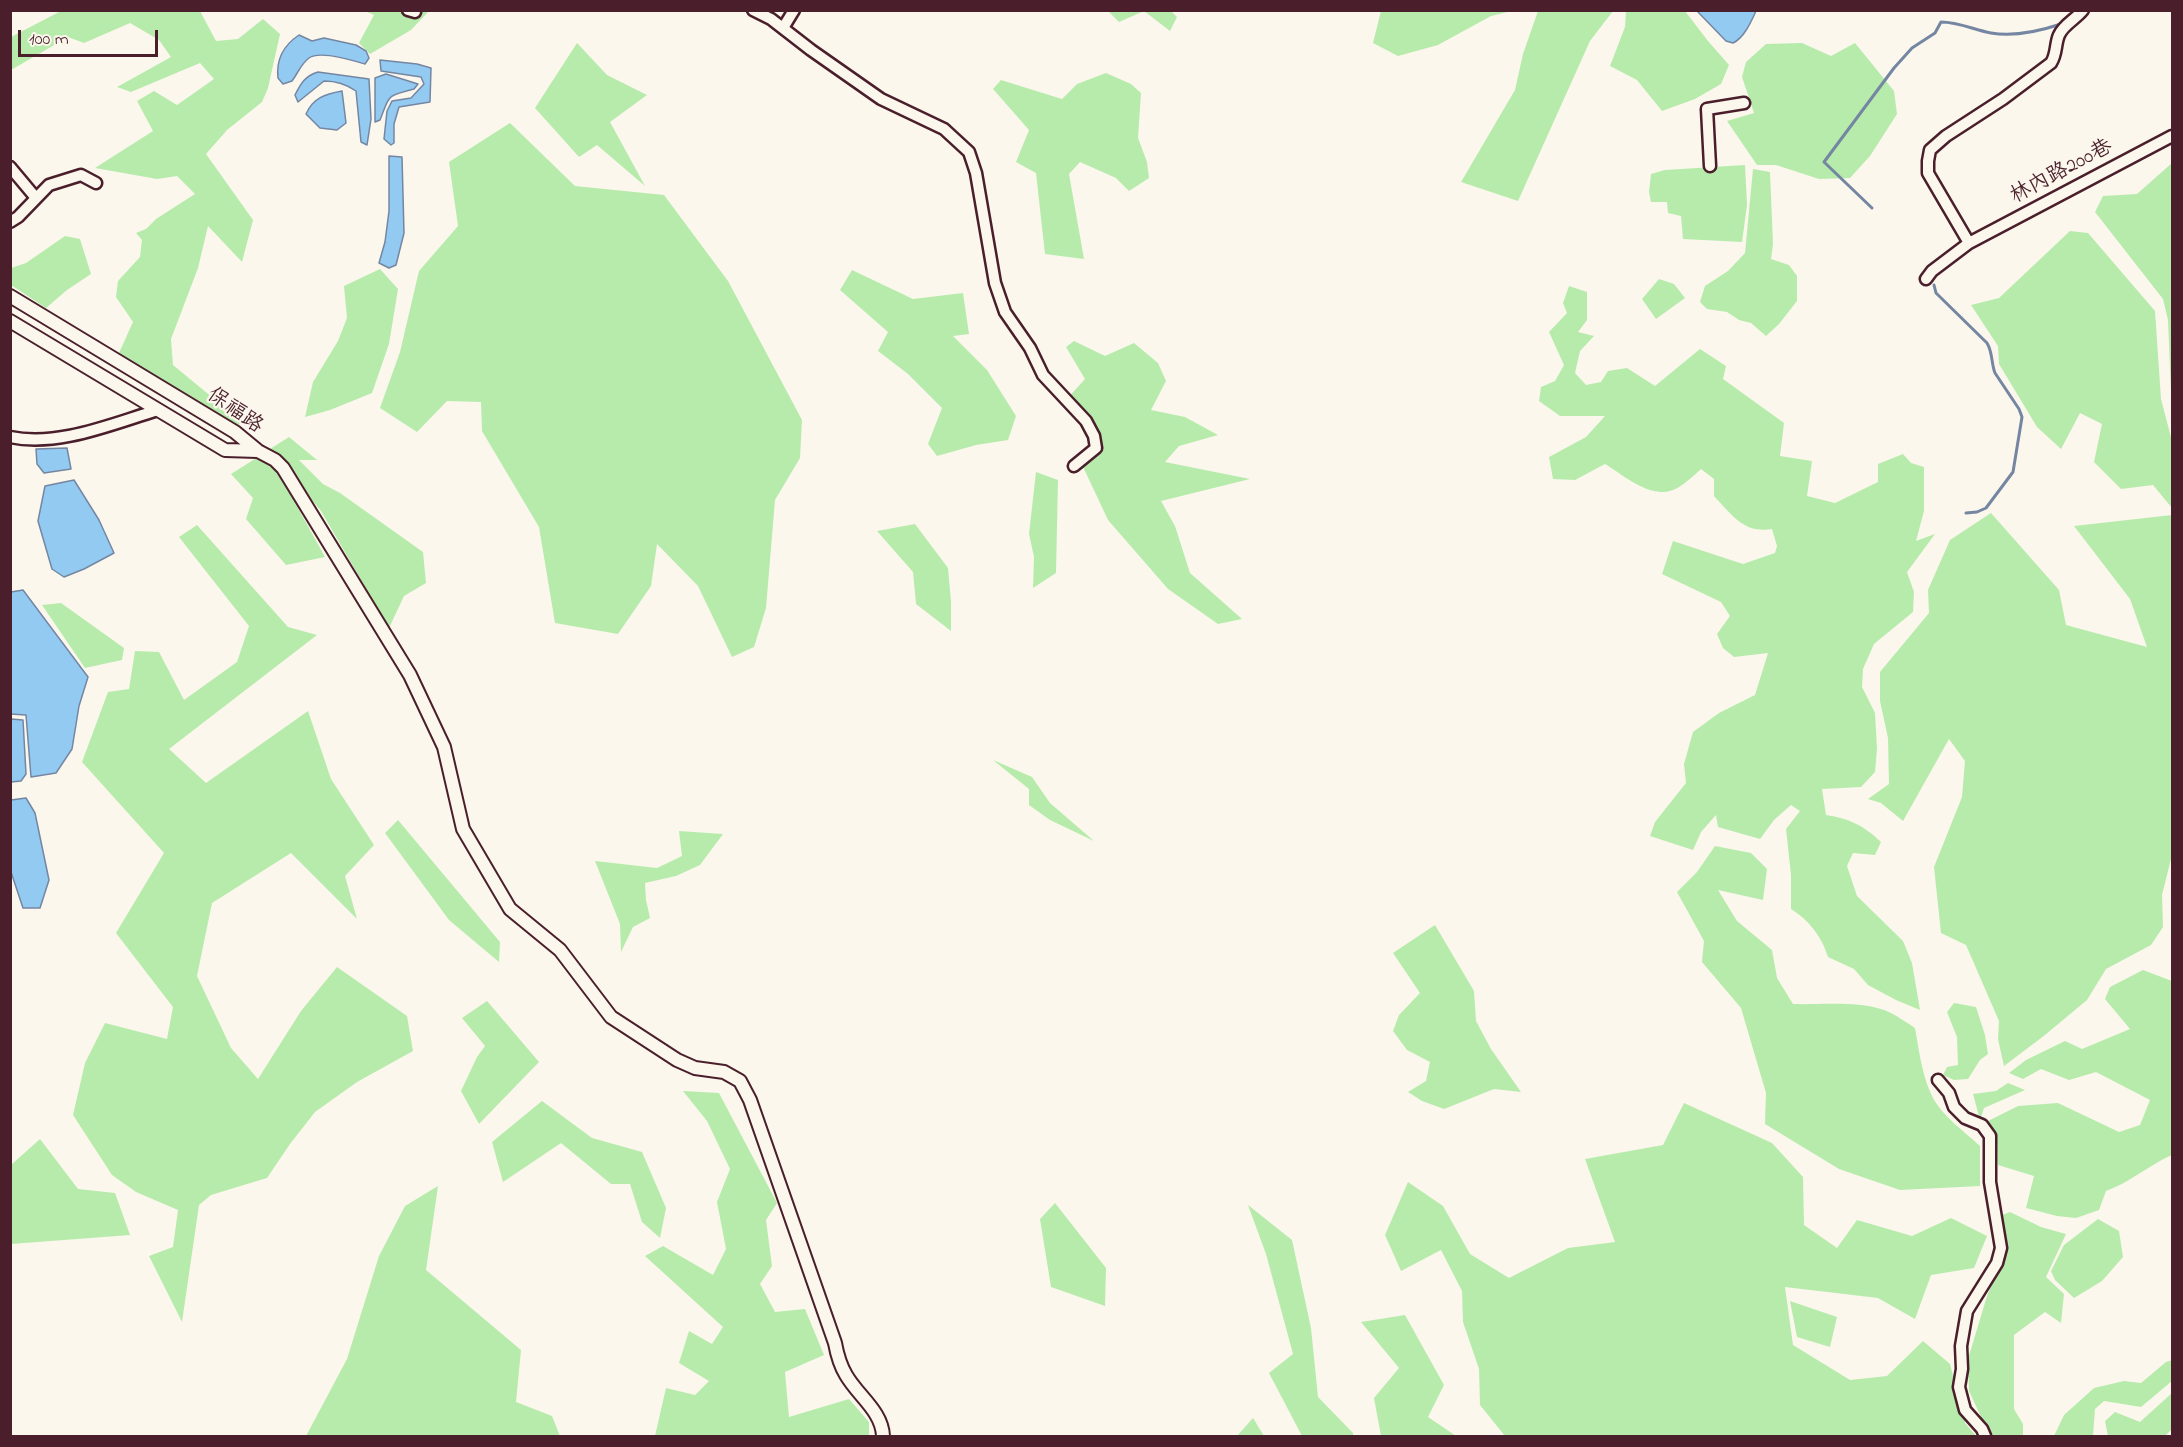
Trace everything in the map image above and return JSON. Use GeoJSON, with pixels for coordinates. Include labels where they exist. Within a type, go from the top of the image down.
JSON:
{"type":"FeatureCollection","features":[{"type":"Feature","properties":{"kind":"street"},"geometry":{"type":"LineString","coordinates":[[753,10],[771,19],[881,99],[944,129],[969,152],[976,173],[995,283],[1005,312],[1030,348],[1043,375],[1086,421],[1094,436],[1096,448],[1074,466]]}},
{"type":"Feature","properties":{"kind":"street"},"geometry":{"type":"LineString","coordinates":[[783,28],[794,10]]}},
{"type":"Feature","properties":{"kind":"street"},"geometry":{"type":"LineString","coordinates":[[1969,243],[1928,173],[1930,150],[1946,136],[2003,99],[2051,63],[2055,58],[2062,30],[2083,10]]}},
{"type":"Feature","properties":{"kind":"street"},"geometry":{"type":"LineString","coordinates":[[1710,166],[1707,108],[1743,104]]}},
{"type":"Feature","properties":{"kind":"street","name":"林內路200巷"},"geometry":{"type":"LineString","coordinates":[[1926,279],[1932,271],[1969,243],[2172,136]]}},
{"type":"Feature","properties":{"kind":"street"},"geometry":{"type":"LineString","coordinates":[[10,166],[36,198]]}},
{"type":"Feature","properties":{"kind":"street"},"geometry":{"type":"LineString","coordinates":[[10,222],[50,185],[81,175],[96,183]]}},
{"type":"Feature","properties":{"kind":"street","name":"保福路"},"geometry":{"type":"LineString","coordinates":[[10,296],[235,432],[258,451]]}},
{"type":"Feature","properties":{"kind":"street","name":"保福路"},"geometry":{"type":"LineString","coordinates":[[10,321],[225,450],[258,451]]}},
{"type":"Feature","properties":{"kind":"street"},"geometry":{"type":"LineString","coordinates":[[10,437],[35,439],[69,436],[158,410]]}},
{"type":"Feature","properties":{"kind":"street"},"geometry":{"type":"LineString","coordinates":[[258,451],[275,460],[283,468],[410,675],[444,747],[463,829],[510,909],[560,950],[611,1017],[677,1060],[695,1068],[723,1072],[740,1081],[753,1111],[835,1343],[839,1362],[883,1427],[883,1437]]}},
{"type":"Feature","properties":{"kind":"street"},"geometry":{"type":"LineString","coordinates":[[1938,1080],[1948,1093],[1954,1107],[1965,1118],[1982,1125],[1990,1136],[1990,1182],[2001,1248],[1997,1263],[1967,1311],[1961,1346],[1962,1369],[1959,1387],[1965,1410],[1982,1429],[1985,1437]]}},
{"type":"Feature","properties":{"kind":"green space"},"geometry":{"type":"Polygon","coordinates":[[[1381,10],[1512,11],[1491,16],[1438,45],[1398,56],[1373,43],[1381,10]]]}},
{"type":"Feature","properties":{"kind":"green space"},"geometry":{"type":"Polygon","coordinates":[[[59,11],[200,11],[216,41],[238,39],[263,19],[280,34],[268,88],[262,102],[227,130],[206,154],[253,220],[242,262],[208,226],[198,268],[171,339],[173,365],[236,417],[240,422],[238,430],[229,427],[119,353],[133,322],[116,297],[118,281],[140,257],[142,240],[136,233],[146,229],[156,219],[195,194],[177,176],[157,179],[95,168],[153,131],[137,101],[154,91],[177,105],[214,79],[200,63],[131,92],[117,87],[171,57],[159,40],[130,23],[84,43],[68,37],[11,70],[11,37],[59,11]]]}},
{"type":"Feature","properties":{"kind":"green space"},"geometry":{"type":"Polygon","coordinates":[[[365,11],[429,11],[411,30],[370,54],[359,43],[374,15],[365,11]]]}},
{"type":"Feature","properties":{"kind":"green space"},"geometry":{"type":"Polygon","coordinates":[[[1108,11],[1144,11],[1119,22],[1108,11]]]}},
{"type":"Feature","properties":{"kind":"green space"},"geometry":{"type":"Polygon","coordinates":[[[1144,11],[1171,11],[1177,17],[1170,31],[1144,11]]]}},
{"type":"Feature","properties":{"kind":"green space"},"geometry":{"type":"Polygon","coordinates":[[[1538,11],[1613,11],[1590,41],[1518,201],[1461,182],[1515,90],[1523,54],[1538,11]]]}},
{"type":"Feature","properties":{"kind":"green space"},"geometry":{"type":"Polygon","coordinates":[[[1626,11],[1685,11],[1729,65],[1721,84],[1695,99],[1662,111],[1637,80],[1610,66],[1625,27],[1626,11]]]}},
{"type":"Feature","properties":{"kind":"green space"},"geometry":{"type":"Polygon","coordinates":[[[577,43],[607,75],[647,95],[610,122],[645,186],[597,145],[579,157],[535,108],[577,43]]]}},
{"type":"Feature","properties":{"kind":"green space"},"geometry":{"type":"Polygon","coordinates":[[[1802,43],[1831,56],[1855,43],[1894,91],[1897,114],[1870,156],[1850,178],[1819,179],[1776,165],[1757,165],[1727,121],[1754,113],[1742,77],[1746,62],[1766,44],[1802,43]]]}},
{"type":"Feature","properties":{"kind":"green space"},"geometry":{"type":"Polygon","coordinates":[[[1106,73],[1131,84],[1141,93],[1138,138],[1147,162],[1149,178],[1129,191],[1116,178],[1080,162],[1069,174],[1084,259],[1045,254],[1036,173],[1016,162],[1029,130],[993,89],[1001,80],[1062,99],[1077,84],[1106,73]]]}},
{"type":"Feature","properties":{"kind":"green space"},"geometry":{"type":"Polygon","coordinates":[[[510,123],[575,186],[664,195],[728,281],[802,420],[800,458],[775,500],[766,608],[754,647],[732,657],[698,586],[657,544],[651,586],[618,634],[555,623],[539,527],[482,431],[481,402],[447,401],[417,432],[380,408],[400,352],[419,271],[458,226],[449,162],[510,123]]]}},
{"type":"Feature","properties":{"kind":"green space"},"geometry":{"type":"Polygon","coordinates":[[[2172,163],[2172,417],[2168,320],[2163,299],[2095,212],[2103,196],[2137,194],[2172,163]]]}},
{"type":"Feature","properties":{"kind":"green space"},"geometry":{"type":"Polygon","coordinates":[[[1745,165],[1747,205],[1742,242],[1683,239],[1681,216],[1668,213],[1667,202],[1651,202],[1649,192],[1651,174],[1665,170],[1745,165]]]}},
{"type":"Feature","properties":{"kind":"green space"},"geometry":{"type":"Polygon","coordinates":[[[1753,169],[1770,172],[1773,244],[1771,259],[1789,265],[1797,276],[1797,301],[1766,336],[1751,323],[1739,320],[1727,312],[1707,309],[1700,302],[1705,286],[1728,271],[1745,253],[1753,169]]]}},
{"type":"Feature","properties":{"kind":"green space"},"geometry":{"type":"Polygon","coordinates":[[[2070,231],[2088,233],[2155,311],[2161,399],[2172,441],[2172,508],[2153,485],[2121,489],[2094,462],[2102,424],[2080,413],[2061,449],[2037,427],[1999,364],[1998,346],[1971,305],[1999,298],[2070,231]]]}},
{"type":"Feature","properties":{"kind":"green space"},"geometry":{"type":"Polygon","coordinates":[[[65,236],[80,239],[91,274],[46,308],[11,285],[11,268],[26,263],[65,236]]]}},
{"type":"Feature","properties":{"kind":"green space"},"geometry":{"type":"Polygon","coordinates":[[[380,269],[398,289],[389,344],[372,393],[330,410],[305,417],[313,382],[338,341],[347,318],[344,286],[380,269]]]}},
{"type":"Feature","properties":{"kind":"green space"},"geometry":{"type":"Polygon","coordinates":[[[852,270],[913,299],[963,293],[969,334],[953,336],[987,370],[1016,416],[1008,440],[976,445],[937,456],[928,444],[942,408],[908,374],[878,351],[888,332],[840,290],[852,270]]]}},
{"type":"Feature","properties":{"kind":"green space"},"geometry":{"type":"Polygon","coordinates":[[[1659,279],[1674,284],[1685,298],[1656,319],[1642,299],[1659,279]]]}},
{"type":"Feature","properties":{"kind":"green space"},"geometry":{"type":"Polygon","coordinates":[[[1569,286],[1587,292],[1587,320],[1578,332],[1594,336],[1580,351],[1575,373],[1586,385],[1601,382],[1608,371],[1627,368],[1655,386],[1700,349],[1726,366],[1723,379],[1784,423],[1780,456],[1812,461],[1807,496],[1835,503],[1878,482],[1878,464],[1903,454],[1911,463],[1924,467],[1924,511],[1916,541],[1935,534],[1907,572],[1914,592],[1913,612],[1874,644],[1863,669],[1862,687],[1875,713],[1877,749],[1875,772],[1861,787],[1822,789],[1826,815],[1856,824],[1881,842],[1875,855],[1853,853],[1847,866],[1857,896],[1903,941],[1912,963],[1920,1010],[1868,985],[1854,969],[1828,957],[1814,930],[1804,918],[1791,909],[1791,875],[1786,829],[1800,811],[1791,805],[1774,820],[1760,839],[1718,827],[1716,815],[1701,832],[1693,850],[1650,836],[1655,822],[1686,783],[1684,764],[1693,732],[1719,713],[1755,695],[1768,653],[1734,657],[1723,648],[1717,634],[1730,616],[1721,602],[1662,574],[1673,541],[1743,564],[1775,553],[1777,546],[1772,529],[1762,530],[1746,526],[1727,510],[1714,496],[1714,479],[1701,469],[1679,487],[1660,492],[1640,486],[1605,464],[1575,480],[1553,479],[1549,457],[1586,437],[1605,416],[1560,416],[1539,401],[1541,387],[1555,381],[1564,365],[1549,332],[1567,313],[1563,303],[1569,286]]]}},
{"type":"Feature","properties":{"kind":"green space"},"geometry":{"type":"Polygon","coordinates":[[[1074,341],[1105,356],[1134,343],[1158,363],[1166,381],[1151,410],[1185,417],[1218,435],[1179,446],[1165,462],[1250,479],[1161,501],[1175,526],[1190,573],[1242,619],[1218,624],[1168,589],[1108,520],[1078,456],[1094,446],[1066,400],[1085,379],[1066,347],[1074,341]]]}},
{"type":"Feature","properties":{"kind":"green space"},"geometry":{"type":"Polygon","coordinates":[[[289,437],[317,460],[299,460],[323,484],[340,493],[423,552],[426,583],[404,596],[389,628],[321,511],[270,449],[289,437]]]}},
{"type":"Feature","properties":{"kind":"green space"},"geometry":{"type":"Polygon","coordinates":[[[258,457],[277,470],[325,557],[286,565],[246,519],[253,498],[231,474],[258,457]]]}},
{"type":"Feature","properties":{"kind":"green space"},"geometry":{"type":"Polygon","coordinates":[[[1036,472],[1058,480],[1056,573],[1033,588],[1034,557],[1029,534],[1036,472]]]}},
{"type":"Feature","properties":{"kind":"green space"},"geometry":{"type":"Polygon","coordinates":[[[1991,513],[2059,590],[2066,625],[2147,647],[2130,599],[2074,526],[2172,515],[2172,855],[2162,895],[2163,927],[2151,945],[2106,969],[2087,1000],[2004,1066],[1998,1039],[1999,1021],[1966,945],[1941,933],[1934,867],[1962,797],[1965,761],[1949,739],[1903,821],[1881,803],[1868,799],[1889,784],[1888,738],[1880,701],[1880,672],[1929,613],[1928,590],[1950,540],[1991,513]]]}},
{"type":"Feature","properties":{"kind":"green space"},"geometry":{"type":"Polygon","coordinates":[[[915,524],[948,568],[951,631],[916,604],[913,572],[877,531],[915,524]]]}},
{"type":"Feature","properties":{"kind":"green space"},"geometry":{"type":"Polygon","coordinates":[[[197,525],[288,627],[317,635],[169,749],[206,783],[308,711],[331,779],[374,845],[345,876],[357,919],[291,853],[212,903],[197,976],[231,1048],[258,1079],[301,1011],[337,967],[407,1016],[413,1051],[357,1082],[315,1112],[267,1178],[211,1195],[199,1205],[182,1322],[149,1256],[173,1247],[178,1210],[136,1192],[112,1175],[73,1115],[85,1063],[105,1023],[167,1039],[173,1007],[116,933],[164,853],[82,762],[108,692],[129,689],[135,651],[159,652],[184,700],[237,662],[249,626],[179,537],[197,525]]]}},
{"type":"Feature","properties":{"kind":"green space"},"geometry":{"type":"Polygon","coordinates":[[[61,603],[124,648],[122,660],[85,668],[42,605],[61,603]]]}},
{"type":"Feature","properties":{"kind":"green space"},"geometry":{"type":"Polygon","coordinates":[[[993,760],[1032,777],[1050,803],[1094,841],[1050,820],[1029,805],[1029,789],[993,760]]]}},
{"type":"Feature","properties":{"kind":"green space"},"geometry":{"type":"Polygon","coordinates":[[[398,820],[500,942],[499,962],[449,920],[385,833],[398,820]]]}},
{"type":"Feature","properties":{"kind":"green space"},"geometry":{"type":"Polygon","coordinates":[[[679,831],[723,834],[700,865],[676,876],[645,883],[650,918],[633,927],[621,952],[620,924],[595,861],[657,868],[682,856],[679,831]]]}},
{"type":"Feature","properties":{"kind":"green space"},"geometry":{"type":"Polygon","coordinates":[[[1715,846],[1751,853],[1767,869],[1763,900],[1718,890],[1737,921],[1772,950],[1777,978],[1793,1004],[1869,1006],[1891,1013],[1915,1028],[1923,1071],[1932,1096],[1947,1117],[1980,1146],[1980,1186],[1900,1190],[1839,1169],[1765,1124],[1766,1093],[1741,1008],[1702,962],[1704,941],[1677,892],[1697,872],[1715,846]]]}},
{"type":"Feature","properties":{"kind":"green space"},"geometry":{"type":"Polygon","coordinates":[[[1435,925],[1474,991],[1476,1021],[1491,1049],[1521,1092],[1494,1089],[1444,1109],[1422,1101],[1408,1092],[1426,1081],[1430,1062],[1407,1050],[1393,1031],[1399,1015],[1420,993],[1393,953],[1435,925]]]}},
{"type":"Feature","properties":{"kind":"green space"},"geometry":{"type":"Polygon","coordinates":[[[2143,970],[2172,981],[2172,1155],[2106,1191],[2099,1210],[2076,1218],[2026,1208],[2034,1176],[1998,1165],[1997,1139],[1988,1121],[2018,1106],[2058,1103],[2119,1132],[2140,1125],[2150,1100],[2096,1072],[2069,1080],[2041,1069],[2023,1079],[2009,1073],[2026,1060],[2065,1041],[2082,1049],[2130,1029],[2105,999],[2110,987],[2143,970]]]}},
{"type":"Feature","properties":{"kind":"green space"},"geometry":{"type":"Polygon","coordinates":[[[487,1001],[539,1062],[479,1124],[461,1091],[477,1057],[485,1046],[462,1018],[487,1001]]]}},
{"type":"Feature","properties":{"kind":"green space"},"geometry":{"type":"Polygon","coordinates":[[[1954,1003],[1976,1007],[1985,1035],[1988,1054],[1980,1060],[1968,1079],[1954,1080],[1943,1075],[1947,1067],[1958,1065],[1957,1037],[1947,1012],[1954,1003]]]}},
{"type":"Feature","properties":{"kind":"green space"},"geometry":{"type":"Polygon","coordinates":[[[2008,1083],[2025,1090],[1984,1108],[1980,1120],[1973,1094],[1996,1091],[2008,1083]]]}},
{"type":"Feature","properties":{"kind":"green space"},"geometry":{"type":"Polygon","coordinates":[[[683,1091],[719,1093],[777,1203],[766,1220],[772,1266],[760,1284],[775,1312],[805,1309],[824,1355],[785,1372],[789,1417],[849,1399],[869,1422],[869,1436],[655,1436],[666,1388],[695,1395],[709,1381],[679,1363],[689,1331],[712,1344],[723,1327],[645,1256],[663,1246],[713,1275],[726,1249],[717,1202],[730,1169],[707,1121],[683,1091]]]}},
{"type":"Feature","properties":{"kind":"green space"},"geometry":{"type":"Polygon","coordinates":[[[542,1101],[592,1138],[642,1152],[666,1208],[660,1238],[642,1222],[630,1184],[611,1184],[561,1143],[503,1182],[492,1142],[542,1101]]]}},
{"type":"Feature","properties":{"kind":"green space"},"geometry":{"type":"Polygon","coordinates":[[[1684,1103],[1772,1143],[1803,1177],[1804,1225],[1837,1248],[1857,1220],[1912,1236],[1951,1218],[1987,1236],[1974,1268],[1931,1275],[1915,1319],[1878,1298],[1785,1287],[1793,1345],[1850,1380],[1887,1376],[1923,1341],[1950,1364],[1965,1423],[1976,1436],[1505,1436],[1480,1405],[1479,1369],[1463,1322],[1462,1291],[1441,1250],[1401,1271],[1385,1235],[1408,1182],[1443,1206],[1470,1254],[1509,1278],[1568,1248],[1615,1242],[1585,1159],[1663,1145],[1684,1103]]]}},
{"type":"Feature","properties":{"kind":"green space"},"geometry":{"type":"Polygon","coordinates":[[[40,1139],[78,1189],[115,1193],[130,1235],[11,1244],[11,1165],[40,1139]]]}},
{"type":"Feature","properties":{"kind":"green space"},"geometry":{"type":"Polygon","coordinates":[[[438,1186],[426,1270],[521,1350],[516,1402],[552,1416],[560,1436],[306,1436],[347,1359],[379,1256],[405,1206],[438,1186]]]}},
{"type":"Feature","properties":{"kind":"green space"},"geometry":{"type":"Polygon","coordinates":[[[1055,1203],[1106,1268],[1105,1306],[1051,1287],[1040,1219],[1055,1203]]]}},
{"type":"Feature","properties":{"kind":"green space"},"geometry":{"type":"Polygon","coordinates":[[[1248,1205],[1292,1240],[1311,1328],[1318,1397],[1353,1433],[1353,1436],[1302,1436],[1269,1373],[1293,1354],[1266,1254],[1248,1205]]]}},
{"type":"Feature","properties":{"kind":"green space"},"geometry":{"type":"Polygon","coordinates":[[[2010,1212],[2041,1227],[2066,1234],[2046,1277],[2064,1294],[2061,1323],[2045,1312],[2014,1335],[2014,1409],[2023,1424],[2023,1436],[1990,1436],[1969,1391],[1968,1359],[1987,1296],[2004,1255],[2002,1215],[2010,1212]]]}},
{"type":"Feature","properties":{"kind":"green space"},"geometry":{"type":"Polygon","coordinates":[[[2098,1219],[2119,1231],[2123,1257],[2102,1281],[2074,1298],[2055,1280],[2051,1271],[2064,1245],[2098,1219]]]}},
{"type":"Feature","properties":{"kind":"green space"},"geometry":{"type":"Polygon","coordinates":[[[1790,1301],[1837,1317],[1830,1347],[1797,1337],[1790,1301]]]}},
{"type":"Feature","properties":{"kind":"green space"},"geometry":{"type":"Polygon","coordinates":[[[1405,1315],[1444,1385],[1428,1417],[1456,1436],[1381,1436],[1374,1398],[1399,1368],[1361,1322],[1405,1315]]]}},
{"type":"Feature","properties":{"kind":"green space"},"geometry":{"type":"Polygon","coordinates":[[[2172,1360],[2172,1381],[2141,1407],[2104,1401],[2095,1409],[2093,1436],[2054,1436],[2064,1415],[2094,1388],[2124,1381],[2141,1383],[2166,1362],[2172,1360]]]}},
{"type":"Feature","properties":{"kind":"green space"},"geometry":{"type":"Polygon","coordinates":[[[2172,1393],[2172,1429],[2165,1436],[2108,1436],[2105,1421],[2115,1412],[2140,1422],[2172,1393]]]}},
{"type":"Feature","properties":{"kind":"green space"},"geometry":{"type":"Polygon","coordinates":[[[1253,1418],[1264,1436],[1237,1436],[1253,1418]]]}},
{"type":"Feature","properties":{"kind":"water"},"geometry":{"type":"Polygon","coordinates":[[[1697,11],[1756,11],[1744,34],[1733,43],[1726,41],[1697,11]]]}},
{"type":"Feature","properties":{"kind":"water"},"geometry":{"type":"Polygon","coordinates":[[[299,35],[312,41],[324,38],[356,45],[366,51],[369,58],[365,64],[336,56],[314,56],[304,63],[292,81],[283,84],[278,78],[278,65],[285,48],[299,35]]]}},
{"type":"Feature","properties":{"kind":"water"},"geometry":{"type":"Polygon","coordinates":[[[380,60],[431,68],[430,102],[399,107],[394,124],[394,143],[391,145],[384,139],[387,111],[392,101],[411,98],[424,84],[421,77],[381,71],[380,60]]]}},
{"type":"Feature","properties":{"kind":"water"},"geometry":{"type":"Polygon","coordinates":[[[318,72],[369,79],[371,119],[367,145],[361,142],[356,91],[341,83],[324,81],[298,102],[295,95],[301,84],[318,72]]]}},
{"type":"Feature","properties":{"kind":"water"},"geometry":{"type":"Polygon","coordinates":[[[386,74],[418,84],[414,89],[398,93],[390,98],[380,120],[375,122],[375,78],[386,74]]]}},
{"type":"Feature","properties":{"kind":"water"},"geometry":{"type":"Polygon","coordinates":[[[342,91],[346,123],[337,130],[320,128],[306,114],[312,104],[320,98],[342,91]]]}},
{"type":"Feature","properties":{"kind":"water"},"geometry":{"type":"Polygon","coordinates":[[[389,156],[402,157],[404,233],[396,265],[389,268],[379,263],[385,242],[389,211],[389,156]]]}},
{"type":"Feature","properties":{"kind":"water"},"geometry":{"type":"Polygon","coordinates":[[[67,448],[71,469],[44,473],[37,464],[36,449],[67,448]]]}},
{"type":"Feature","properties":{"kind":"water"},"geometry":{"type":"Polygon","coordinates":[[[74,480],[99,520],[114,553],[64,577],[52,569],[38,521],[45,486],[74,480]]]}},
{"type":"Feature","properties":{"kind":"water"},"geometry":{"type":"Polygon","coordinates":[[[23,590],[88,677],[79,706],[72,749],[56,773],[31,777],[26,715],[10,714],[11,592],[23,590]]]}},
{"type":"Feature","properties":{"kind":"water"},"geometry":{"type":"Polygon","coordinates":[[[11,719],[23,720],[26,774],[21,781],[11,782],[11,719]]]}},
{"type":"Feature","properties":{"kind":"water"},"geometry":{"type":"Polygon","coordinates":[[[26,798],[35,813],[49,880],[40,908],[23,908],[11,872],[11,800],[26,798]]]}},
{"type":"Feature","properties":{"kind":"waterway"},"geometry":{"type":"LineString","coordinates":[[2068,17],[2075,10]]}},
{"type":"Feature","properties":{"kind":"waterway"},"geometry":{"type":"LineString","coordinates":[[1872,208],[1824,162],[1894,68],[1912,48],[1935,33],[1941,22],[1954,23],[1991,33],[2009,34],[2036,31],[2061,24]]}},
{"type":"Feature","properties":{"kind":"waterway"},"geometry":{"type":"LineString","coordinates":[[1934,285],[1936,293],[1987,343],[1995,373],[2022,417],[2013,472],[1986,508],[1966,513]]}}]}
